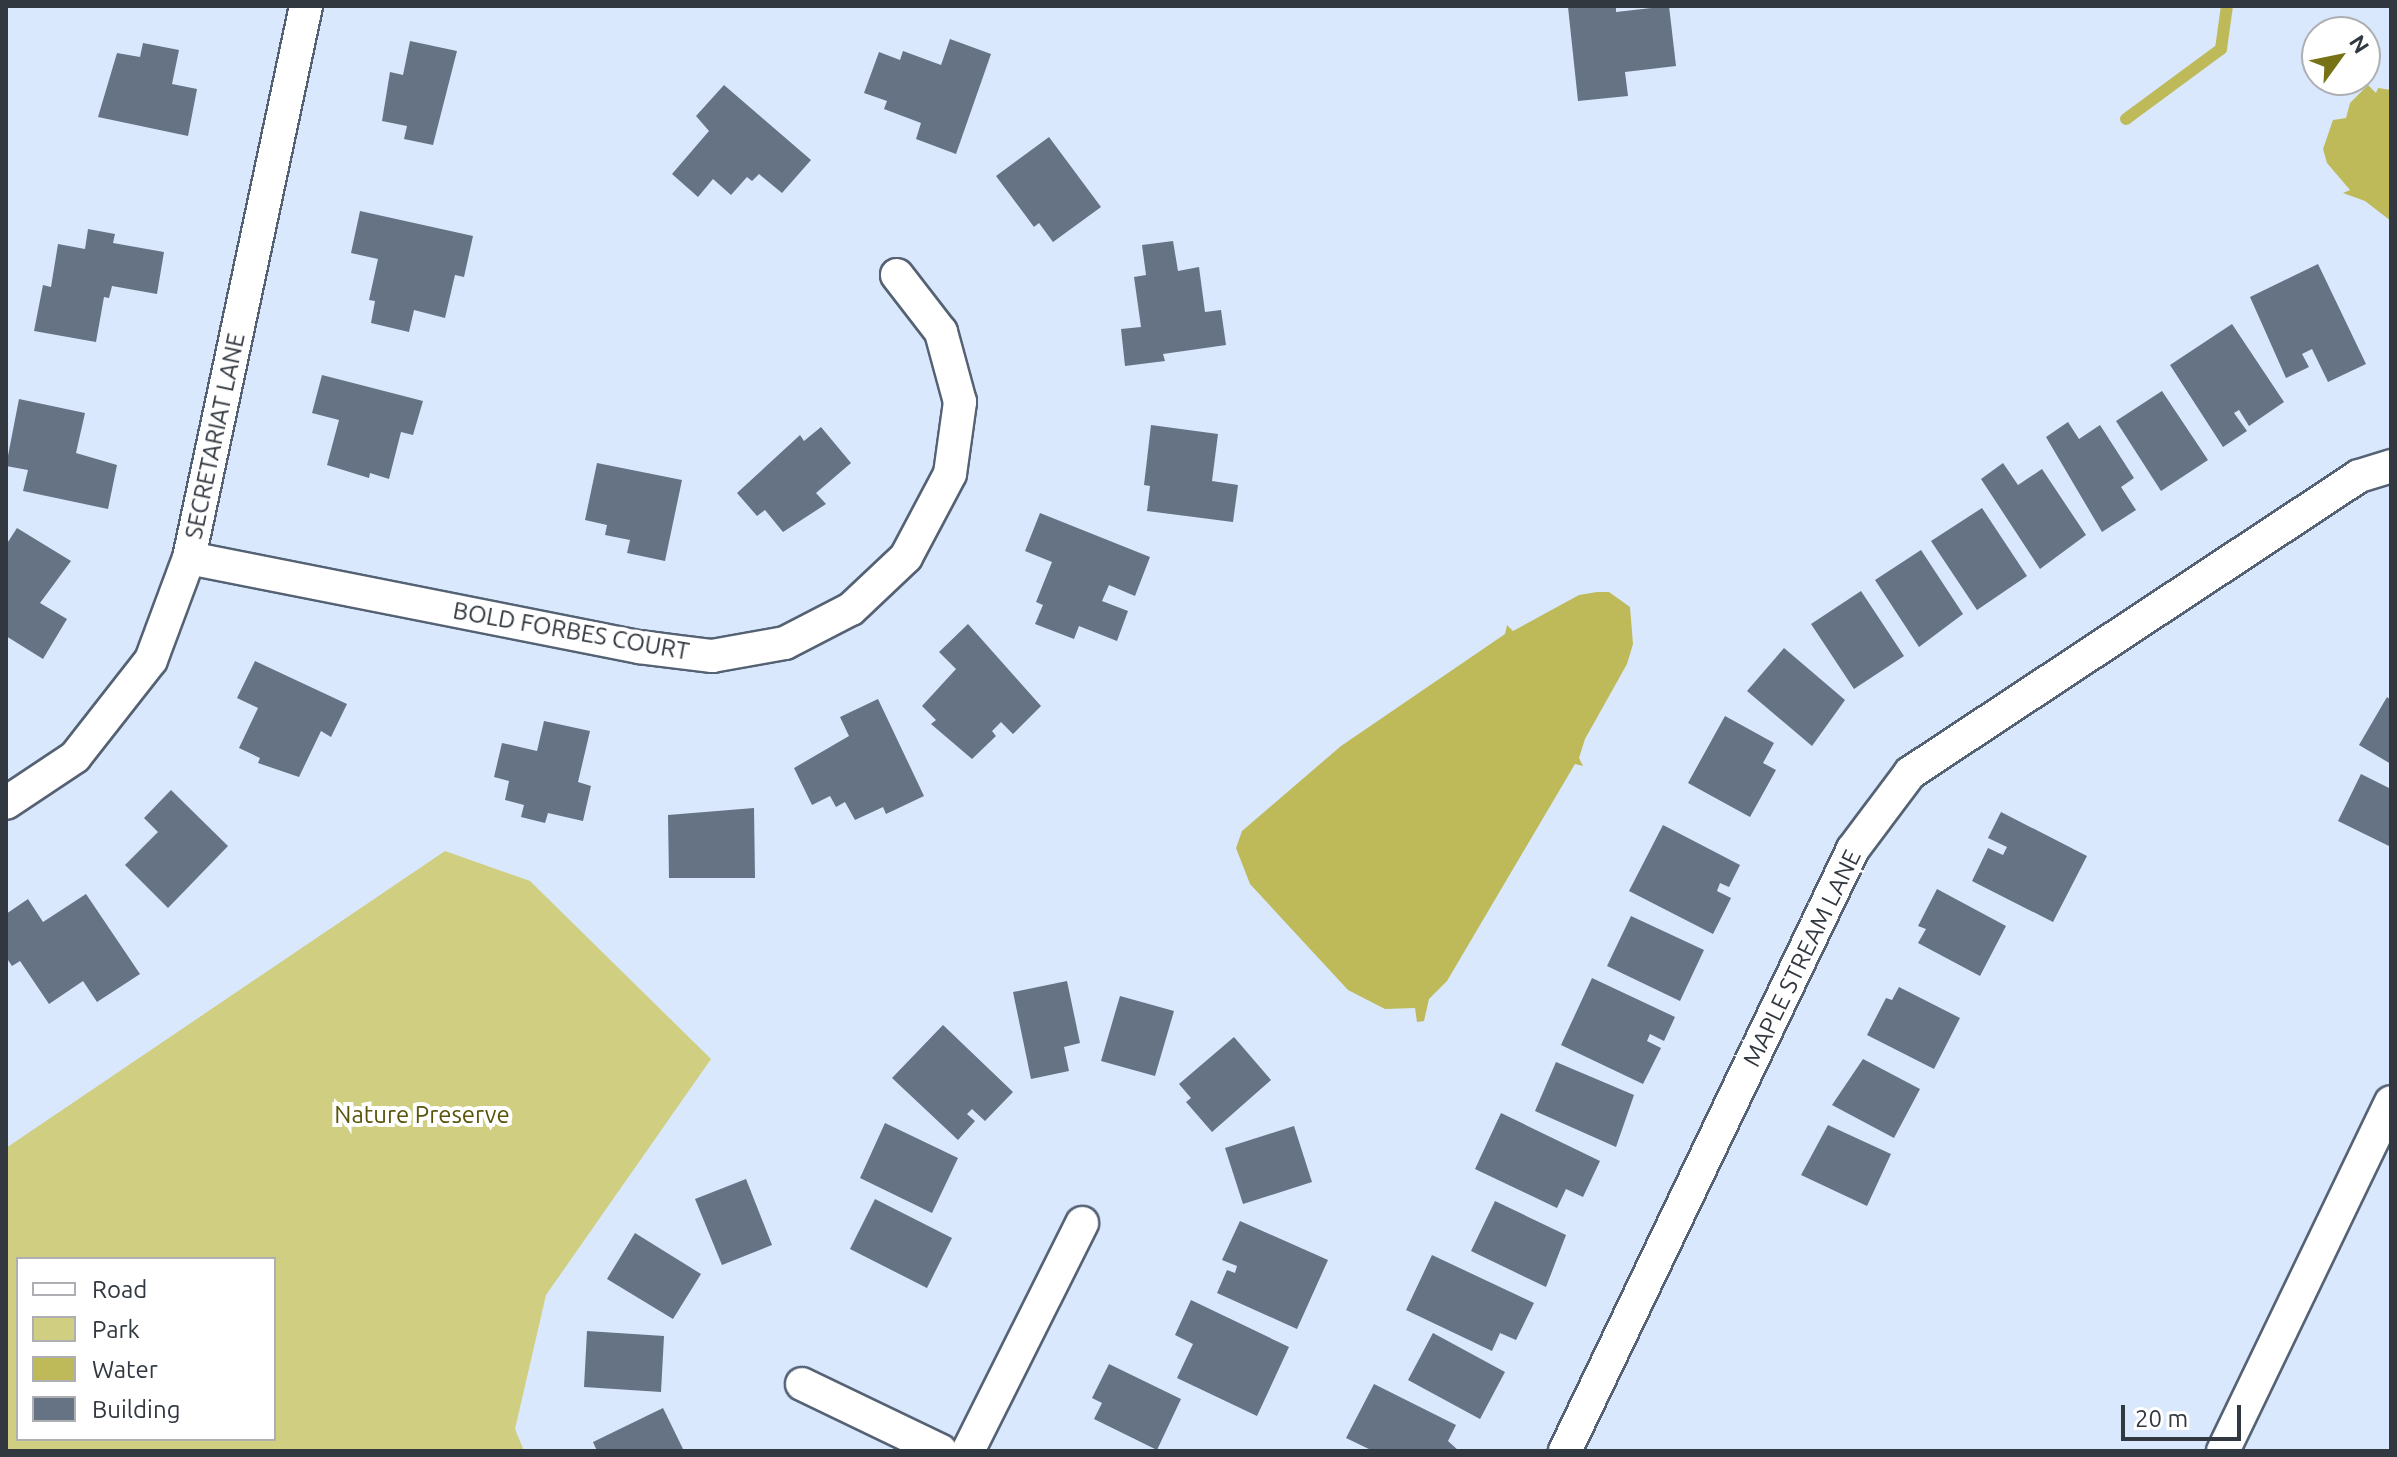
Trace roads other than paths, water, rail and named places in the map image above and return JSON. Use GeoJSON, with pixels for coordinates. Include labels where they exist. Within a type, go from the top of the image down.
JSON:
{"type":"FeatureCollection","features":[{"type":"Feature","properties":{"kind":"street","name":"SECRETARIAT LANE"},"geometry":{"type":"LineString","coordinates":[[6,803],[75,757],[151,660],[189,558],[306,6]]}},
{"type":"Feature","properties":{"kind":"street","name":"BOLD FORBES COURT"},"geometry":{"type":"LineString","coordinates":[[189,558],[639,647],[712,656],[785,643],[851,609],[906,557],[950,474],[960,402],[941,332],[897,275]]}},
{"type":"Feature","properties":{"kind":"street","name":"MAPLE STREAM LANE"},"geometry":{"type":"LineString","coordinates":[[1565,1451],[1853,849],[1910,773],[2359,476],[2391,466]]}},
{"type":"Feature","properties":{"kind":"street"},"geometry":{"type":"LineString","coordinates":[[2223,1451],[2391,1102]]}},
{"type":"Feature","properties":{"kind":"street"},"geometry":{"type":"LineString","coordinates":[[968,1451],[1082,1223]]}},
{"type":"Feature","properties":{"kind":"street"},"geometry":{"type":"LineString","coordinates":[[802,1384],[941,1451]]}},
{"type":"Feature","properties":{"kind":"water"},"geometry":{"type":"Polygon","coordinates":[[[2381,88],[2391,90],[2391,221],[2365,201],[2343,193],[2350,190],[2327,163],[2323,149],[2333,120],[2346,118],[2350,103],[2357,96],[2381,96],[2381,88]]]}},
{"type":"Feature","properties":{"kind":"water"},"geometry":{"type":"Polygon","coordinates":[[[1609,592],[1630,607],[1633,644],[1627,664],[1585,739],[1579,758],[1583,766],[1575,764],[1447,981],[1429,999],[1424,1021],[1417,1022],[1415,1008],[1385,1009],[1348,990],[1250,884],[1236,848],[1242,831],[1341,746],[1505,634],[1507,625],[1513,631],[1579,595],[1609,592]]]}},
{"type":"Feature","properties":{"kind":"waterway"},"geometry":{"type":"LineString","coordinates":[[2126,119],[2221,49],[2227,6]]}},
{"type":"Feature","properties":{"kind":"park label","name":"Nature Preserve"},"geometry":{"type":"Point","coordinates":[422,1115]}}]}
